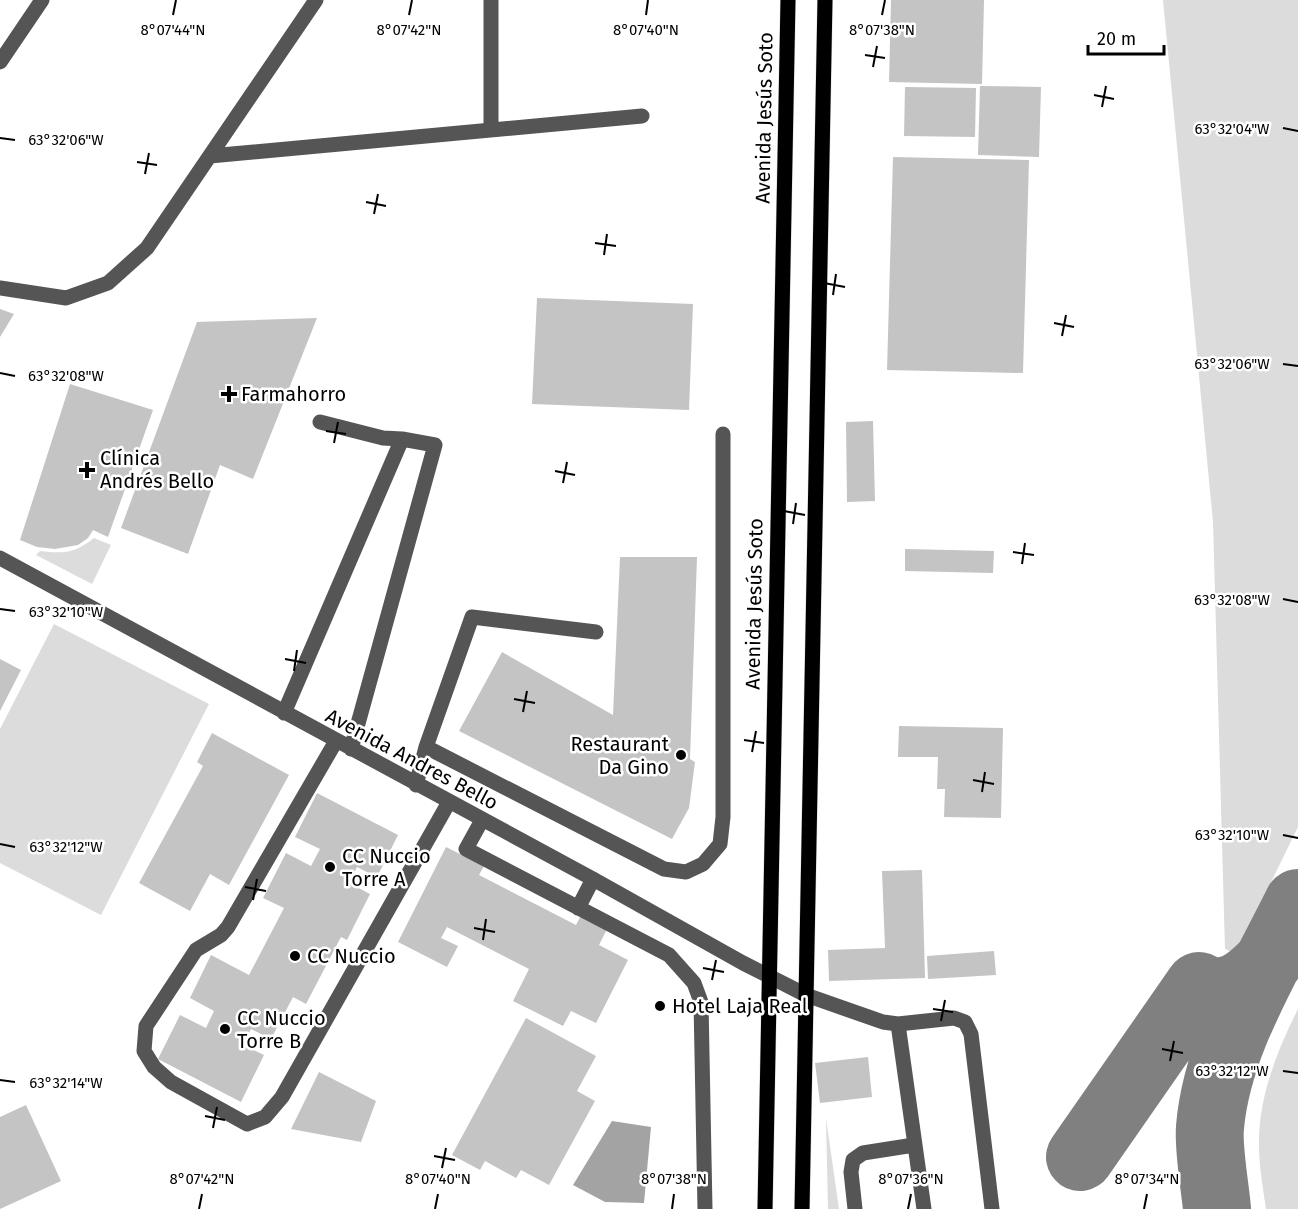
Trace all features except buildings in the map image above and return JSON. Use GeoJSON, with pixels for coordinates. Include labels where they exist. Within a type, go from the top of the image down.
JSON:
{"type":"FeatureCollection","features":[{"type":"Feature","properties":{"kind":"main road","name":"Avenida Jesús Soto"},"geometry":{"type":"LineString","coordinates":[[765,1209],[788,0]]}},
{"type":"Feature","properties":{"kind":"main road"},"geometry":{"type":"LineString","coordinates":[[802,1209],[825,0]]}},
{"type":"Feature","properties":{"kind":"street"},"geometry":{"type":"LineString","coordinates":[[0,62],[42,0]]}},
{"type":"Feature","properties":{"kind":"street"},"geometry":{"type":"LineString","coordinates":[[0,288],[66,298],[108,283],[147,248],[316,0]]}},
{"type":"Feature","properties":{"kind":"street"},"geometry":{"type":"LineString","coordinates":[[491,0],[491,130]]}},
{"type":"Feature","properties":{"kind":"street"},"geometry":{"type":"LineString","coordinates":[[210,156],[642,116]]}},
{"type":"Feature","properties":{"kind":"street"},"geometry":{"type":"LineString","coordinates":[[320,422],[383,438],[435,445],[351,749]]}},
{"type":"Feature","properties":{"kind":"street"},"geometry":{"type":"LineString","coordinates":[[426,747],[664,869],[686,872],[703,864],[720,844],[723,817],[723,434]]}},
{"type":"Feature","properties":{"kind":"street"},"geometry":{"type":"LineString","coordinates":[[284,713],[402,439]]}},
{"type":"Feature","properties":{"kind":"street","name":"Avenida Andres Bello"},"geometry":{"type":"LineString","coordinates":[[0,558],[769,976],[806,994],[883,1022],[897,1024]]}},
{"type":"Feature","properties":{"kind":"street"},"geometry":{"type":"LineString","coordinates":[[416,784],[426,747],[472,617],[596,632]]}},
{"type":"Feature","properties":{"kind":"street"},"geometry":{"type":"LineString","coordinates":[[336,741],[228,927],[221,935],[196,950],[146,1026],[144,1051],[154,1067],[171,1082],[247,1124],[265,1117],[282,1097],[449,802]]}},
{"type":"Feature","properties":{"kind":"street"},"geometry":{"type":"LineString","coordinates":[[482,820],[466,849],[669,955],[694,983],[700,1002],[705,1209]]}},
{"type":"Feature","properties":{"kind":"street"},"geometry":{"type":"LineString","coordinates":[[578,908],[593,879]]}},
{"type":"Feature","properties":{"kind":"street"},"geometry":{"type":"LineString","coordinates":[[924,1209],[897,1024],[954,1018],[965,1022],[971,1034],[992,1209]]}},
{"type":"Feature","properties":{"kind":"street"},"geometry":{"type":"LineString","coordinates":[[855,1209],[851,1172],[853,1160],[863,1153],[914,1145]]}},
{"type":"Feature","properties":{"kind":"shaded area"},"geometry":{"type":"Polygon","coordinates":[[[1163,0],[1298,0],[1298,827],[1236,954],[1225,949],[1213,522],[1163,0]]]}},
{"type":"Feature","properties":{"kind":"shaded area"},"geometry":{"type":"Polygon","coordinates":[[[94,538],[111,545],[92,584],[36,555],[40,551],[63,552],[75,549],[94,538]]]}},
{"type":"Feature","properties":{"kind":"shaded area"},"geometry":{"type":"Polygon","coordinates":[[[54,624],[209,704],[101,915],[0,863],[0,729],[54,624]]]}},
{"type":"Feature","properties":{"kind":"shaded area"},"geometry":{"type":"Polygon","coordinates":[[[1298,1009],[1298,1209],[1266,1209],[1259,1153],[1262,1110],[1276,1058],[1298,1009]]]}},
{"type":"Feature","properties":{"kind":"shaded area"},"geometry":{"type":"Polygon","coordinates":[[[826,1118],[839,1209],[828,1209],[826,1118]]]}},
{"type":"Feature","properties":{"kind":"shaded area"},"geometry":{"type":"Polygon","coordinates":[[[612,1121],[651,1127],[644,1203],[605,1202],[573,1185],[612,1121]]]}},
{"type":"Feature","properties":{"kind":"taxiway"},"geometry":{"type":"LineString","coordinates":[[1217,1209],[1210,1136],[1214,1097],[1243,1012],[1298,903]]}},
{"type":"Feature","properties":{"kind":"taxiway"},"geometry":{"type":"LineString","coordinates":[[1080,1157],[1199,986],[1219,992],[1237,987],[1269,961]]}},
{"type":"Feature","properties":{"kind":"place","name":"Farmahorro"},"geometry":{"type":"Point","coordinates":[229,394]}},
{"type":"Feature","properties":{"kind":"place","name":"Clínica Andrés Bello"},"geometry":{"type":"Point","coordinates":[87,470]}},
{"type":"Feature","properties":{"kind":"place","name":"Restaurant Da Gino"},"geometry":{"type":"Point","coordinates":[681,755]}},
{"type":"Feature","properties":{"kind":"place","name":"CC Nuccio Torre A"},"geometry":{"type":"Point","coordinates":[330,867]}},
{"type":"Feature","properties":{"kind":"place","name":"CC Nuccio"},"geometry":{"type":"Point","coordinates":[295,956]}},
{"type":"Feature","properties":{"kind":"place","name":"Hotel Laja Real"},"geometry":{"type":"Point","coordinates":[660,1006]}},
{"type":"Feature","properties":{"kind":"place","name":"CC Nuccio Torre B"},"geometry":{"type":"Point","coordinates":[225,1029]}}]}
